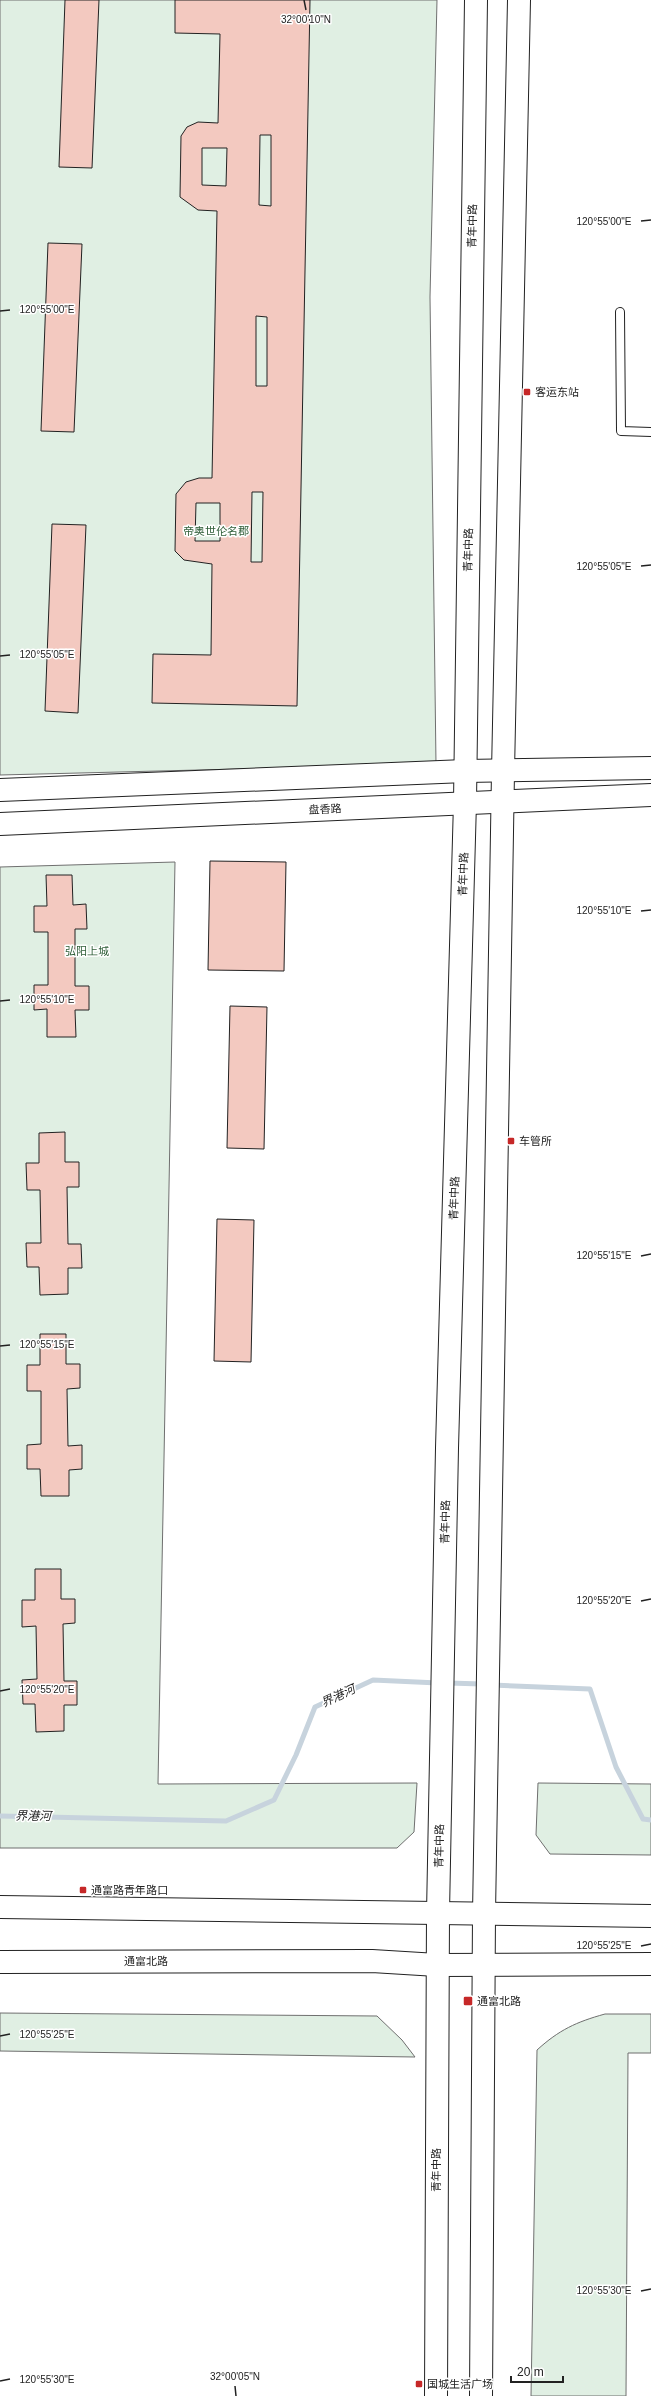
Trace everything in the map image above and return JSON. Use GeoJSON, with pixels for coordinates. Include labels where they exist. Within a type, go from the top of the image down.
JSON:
{"type":"FeatureCollection","features":[{"type":"Feature","properties":{"kind":"main road","name":"青年中路"},"geometry":{"type":"LineString","coordinates":[[436,2396],[437,1965],[447,1456],[465,802],[476,0]]}},
{"type":"Feature","properties":{"kind":"main road"},"geometry":{"type":"LineString","coordinates":[[481,2396],[484,1914],[502,802],[519,0]]}},
{"type":"Feature","properties":{"kind":"main road"},"geometry":{"type":"LineString","coordinates":[[0,790],[465,771],[503,772],[651,768]]}},
{"type":"Feature","properties":{"kind":"main road","name":"盘香路"},"geometry":{"type":"LineString","coordinates":[[0,824],[465,802],[502,802],[651,795]]}},
{"type":"Feature","properties":{"kind":"main road"},"geometry":{"type":"LineString","coordinates":[[0,1907],[651,1916]]}},
{"type":"Feature","properties":{"kind":"main road","name":"通富北路"},"geometry":{"type":"LineString","coordinates":[[0,1962],[372,1961],[437,1965],[651,1964]]}},
{"type":"Feature","properties":{"kind":"lane"},"geometry":{"type":"LineString","coordinates":[[620,312],[621,431],[651,432]]}},
{"type":"Feature","properties":{"kind":"green space","name":"帝奥世伦名郡"},"geometry":{"type":"Polygon","coordinates":[[[0,0],[437,0],[430,297],[436,764],[0,775],[0,0]]]}},
{"type":"Feature","properties":{"kind":"green space","name":"弘阳上城"},"geometry":{"type":"Polygon","coordinates":[[[175,862],[158,1784],[417,1783],[414,1832],[397,1848],[0,1848],[0,867],[175,862]]]}},
{"type":"Feature","properties":{"kind":"green space"},"geometry":{"type":"Polygon","coordinates":[[[538,1783],[651,1784],[651,1855],[550,1854],[536,1835],[538,1783]]]}},
{"type":"Feature","properties":{"kind":"green space"},"geometry":{"type":"Polygon","coordinates":[[[0,2013],[377,2016],[402,2040],[415,2057],[0,2051],[0,2013]]]}},
{"type":"Feature","properties":{"kind":"green space"},"geometry":{"type":"Polygon","coordinates":[[[605,2014],[651,2014],[651,2053],[628,2053],[626,2396],[531,2396],[537,2050],[553,2037],[568,2028],[585,2020],[605,2014]]]}},
{"type":"Feature","properties":{"kind":"building"},"geometry":{"type":"Polygon","coordinates":[[[65,0],[99,0],[92,168],[59,167],[65,0]]]}},
{"type":"Feature","properties":{"kind":"building"},"geometry":{"type":"Polygon","coordinates":[[[175,0],[310,0],[297,706],[152,703],[153,654],[211,655],[212,564],[184,560],[175,551],[176,494],[186,482],[199,478],[212,478],[217,211],[198,210],[180,197],[181,136],[187,127],[198,122],[218,123],[220,34],[175,33],[175,0]],[[260,135],[259,205],[271,206],[271,135],[260,135]],[[202,148],[202,185],[226,186],[227,148],[202,148]],[[256,316],[256,386],[267,386],[267,317],[256,316]],[[252,492],[251,562],[262,562],[263,492],[252,492]],[[196,503],[195,541],[220,541],[220,503],[196,503]]]}},
{"type":"Feature","properties":{"kind":"building"},"geometry":{"type":"Polygon","coordinates":[[[48,243],[82,244],[74,432],[41,431],[48,243]]]}},
{"type":"Feature","properties":{"kind":"building"},"geometry":{"type":"Polygon","coordinates":[[[52,524],[86,525],[78,713],[45,711],[52,524]]]}},
{"type":"Feature","properties":{"kind":"building"},"geometry":{"type":"Polygon","coordinates":[[[210,861],[286,862],[284,971],[208,970],[210,861]]]}},
{"type":"Feature","properties":{"kind":"building"},"geometry":{"type":"Polygon","coordinates":[[[46,875],[72,875],[73,905],[86,904],[87,929],[75,929],[75,986],[89,986],[89,1010],[75,1010],[76,1037],[47,1037],[47,1009],[34,1010],[34,985],[48,985],[48,932],[34,932],[34,906],[47,906],[46,875]]]}},
{"type":"Feature","properties":{"kind":"building"},"geometry":{"type":"Polygon","coordinates":[[[230,1006],[267,1007],[264,1149],[227,1148],[230,1006]]]}},
{"type":"Feature","properties":{"kind":"building"},"geometry":{"type":"Polygon","coordinates":[[[65,1132],[65,1162],[79,1162],[79,1187],[67,1187],[68,1244],[81,1244],[82,1268],[68,1268],[68,1294],[40,1295],[39,1267],[27,1267],[26,1243],[41,1243],[40,1190],[27,1190],[26,1163],[39,1163],[39,1133],[65,1132]]]}},
{"type":"Feature","properties":{"kind":"building"},"geometry":{"type":"Polygon","coordinates":[[[217,1219],[254,1220],[251,1362],[214,1361],[217,1219]]]}},
{"type":"Feature","properties":{"kind":"building"},"geometry":{"type":"Polygon","coordinates":[[[40,1334],[66,1334],[66,1364],[80,1364],[80,1388],[67,1389],[68,1446],[82,1445],[82,1469],[69,1470],[69,1496],[41,1496],[40,1469],[27,1469],[27,1445],[41,1444],[41,1391],[27,1391],[27,1365],[40,1365],[40,1334]]]}},
{"type":"Feature","properties":{"kind":"building"},"geometry":{"type":"Polygon","coordinates":[[[35,1569],[61,1569],[61,1599],[75,1599],[75,1623],[63,1624],[64,1681],[77,1681],[77,1705],[64,1705],[64,1731],[36,1732],[35,1704],[23,1704],[22,1680],[37,1679],[36,1626],[22,1627],[22,1600],[35,1600],[35,1569]]]}},
{"type":"Feature","properties":{"kind":"waterway","name":"界港河"},"geometry":{"type":"LineString","coordinates":[[0,1816],[226,1821],[274,1800],[296,1755],[315,1707],[373,1680],[438,1683]]}},
{"type":"Feature","properties":{"kind":"waterway","name":"界港河"},"geometry":{"type":"LineString","coordinates":[[448,1683],[482,1684]]}},
{"type":"Feature","properties":{"kind":"waterway","name":"界港河"},"geometry":{"type":"LineString","coordinates":[[492,1685],[590,1689],[616,1767],[643,1819],[651,1820]]}},
{"type":"Feature","properties":{"kind":"place","name":"客运东站"},"geometry":{"type":"Point","coordinates":[527,392]}},
{"type":"Feature","properties":{"kind":"place","name":"车管所"},"geometry":{"type":"Point","coordinates":[511,1141]}},
{"type":"Feature","properties":{"kind":"place","name":"通富路青年路口"},"geometry":{"type":"Point","coordinates":[83,1890]}},
{"type":"Feature","properties":{"kind":"place","name":"通富北路"},"geometry":{"type":"Point","coordinates":[468,2001]}},
{"type":"Feature","properties":{"kind":"place","name":"国城生活广场"},"geometry":{"type":"Point","coordinates":[419,2384]}}]}
